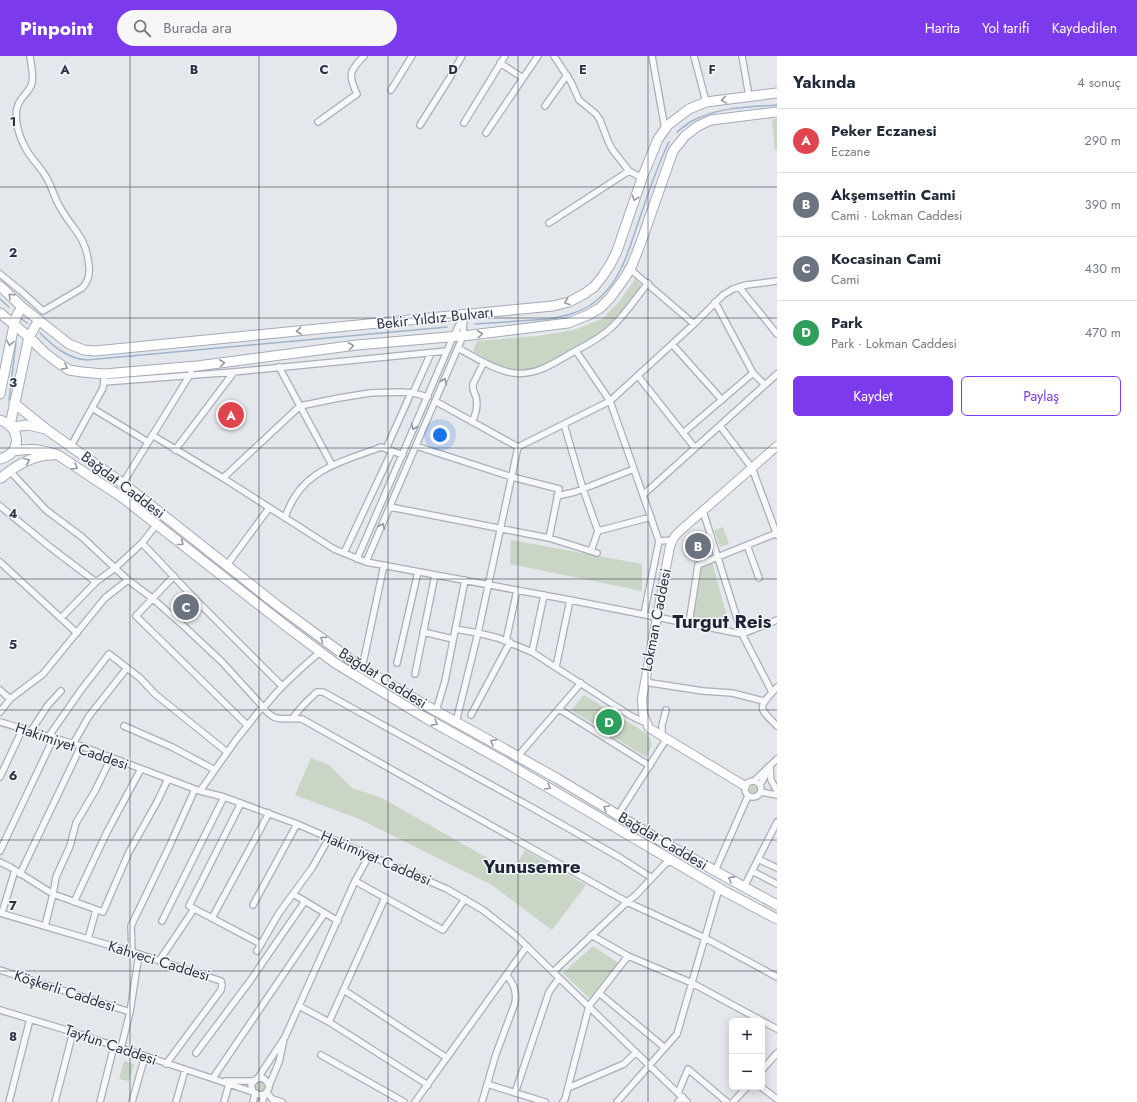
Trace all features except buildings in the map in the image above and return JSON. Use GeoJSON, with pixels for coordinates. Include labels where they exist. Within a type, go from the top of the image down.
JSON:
{"type":"FeatureCollection","features":[{"type":"Feature","properties":{"kind":"main road","name":"Bekir Yıldız Bulvarı"},"geometry":{"type":"LineString","coordinates":[[0,286],[22,307],[69,344],[79,349],[95,351],[558,305],[574,300],[589,291],[602,277],[617,251],[642,178],[658,139],[664,129],[671,122],[686,111],[706,102],[777,93]]}},
{"type":"Feature","properties":{"kind":"main road","name":"Bekir Yıldız Bulvarı"},"geometry":{"type":"LineString","coordinates":[[0,314],[44,352],[69,370],[104,378],[357,345],[463,336],[568,323],[594,312],[605,303],[620,286],[630,269],[640,245],[673,151],[681,141],[695,128],[710,120],[777,112]]}},
{"type":"Feature","properties":{"kind":"main road"},"geometry":{"type":"LineString","coordinates":[[0,394],[16,317],[22,307]]}},
{"type":"Feature","properties":{"kind":"main road"},"geometry":{"type":"LineString","coordinates":[[11,426],[14,403],[28,337],[39,320]]}},
{"type":"Feature","properties":{"kind":"main road"},"geometry":{"type":"LineString","coordinates":[[24,358],[31,354],[44,352]]}},
{"type":"Feature","properties":{"kind":"main road"},"geometry":{"type":"LineString","coordinates":[[14,403],[46,429]]}},
{"type":"Feature","properties":{"kind":"main road"},"geometry":{"type":"LineString","coordinates":[[0,420],[7,422],[11,426],[17,439],[16,446],[13,451],[8,456],[1,459],[0,479]]}},
{"type":"Feature","properties":{"kind":"main road","name":"Bağdat Caddesi"},"geometry":{"type":"LineString","coordinates":[[11,426],[28,425],[46,429],[71,446],[123,484],[278,606],[362,668],[518,756],[661,841],[777,905]]}},
{"type":"Feature","properties":{"kind":"main road","name":"Bağdat Caddesi"},"geometry":{"type":"LineString","coordinates":[[13,451],[35,449],[58,455],[123,498],[335,663],[418,714],[503,761],[719,889],[777,920]]}},
{"type":"Feature","properties":{"kind":"main road"},"geometry":{"type":"LineString","coordinates":[[0,479],[20,464],[33,458],[45,455],[58,455]]}},
{"type":"Feature","properties":{"kind":"street"},"geometry":{"type":"LineString","coordinates":[[30,56],[32,83],[19,103],[17,109],[17,123],[20,135],[28,153],[48,180],[60,208],[82,239],[87,251],[89,269],[88,278],[84,286],[43,311],[39,320]]}},
{"type":"Feature","properties":{"kind":"street"},"geometry":{"type":"LineString","coordinates":[[318,122],[357,94],[351,75],[355,67],[364,56]]}},
{"type":"Feature","properties":{"kind":"street"},"geometry":{"type":"LineString","coordinates":[[391,90],[412,56]]}},
{"type":"Feature","properties":{"kind":"street"},"geometry":{"type":"LineString","coordinates":[[420,125],[449,80],[461,58],[454,56]]}},
{"type":"Feature","properties":{"kind":"street"},"geometry":{"type":"LineString","coordinates":[[464,123],[505,56]]}},
{"type":"Feature","properties":{"kind":"street"},"geometry":{"type":"LineString","coordinates":[[486,133],[538,56]]}},
{"type":"Feature","properties":{"kind":"street"},"geometry":{"type":"LineString","coordinates":[[554,56],[571,82],[579,100],[598,117],[609,145],[629,171],[642,178]]}},
{"type":"Feature","properties":{"kind":"street"},"geometry":{"type":"LineString","coordinates":[[652,56],[664,129]]}},
{"type":"Feature","properties":{"kind":"street"},"geometry":{"type":"LineString","coordinates":[[694,56],[706,102]]}},
{"type":"Feature","properties":{"kind":"street"},"geometry":{"type":"LineString","coordinates":[[742,56],[749,96]]}},
{"type":"Feature","properties":{"kind":"street"},"geometry":{"type":"LineString","coordinates":[[500,63],[523,78]]}},
{"type":"Feature","properties":{"kind":"street"},"geometry":{"type":"LineString","coordinates":[[546,106],[567,75]]}},
{"type":"Feature","properties":{"kind":"street"},"geometry":{"type":"LineString","coordinates":[[549,223],[629,171]]}},
{"type":"Feature","properties":{"kind":"street"},"geometry":{"type":"LineString","coordinates":[[630,269],[694,324]]}},
{"type":"Feature","properties":{"kind":"street"},"geometry":{"type":"LineString","coordinates":[[0,274],[22,291],[43,311]]}},
{"type":"Feature","properties":{"kind":"street"},"geometry":{"type":"LineString","coordinates":[[518,447],[610,402],[694,324],[715,302],[728,292],[738,287],[753,283],[777,282]]}},
{"type":"Feature","properties":{"kind":"street"},"geometry":{"type":"LineString","coordinates":[[458,348],[503,370],[514,373],[536,371],[547,367],[594,341],[620,318],[648,284]]}},
{"type":"Feature","properties":{"kind":"street"},"geometry":{"type":"LineString","coordinates":[[738,287],[777,334]]}},
{"type":"Feature","properties":{"kind":"street"},"geometry":{"type":"LineString","coordinates":[[715,302],[753,373],[765,385]]}},
{"type":"Feature","properties":{"kind":"street"},"geometry":{"type":"LineString","coordinates":[[366,562],[463,336],[464,315]]}},
{"type":"Feature","properties":{"kind":"street"},"geometry":{"type":"LineString","coordinates":[[357,559],[453,337],[464,315]]}},
{"type":"Feature","properties":{"kind":"street"},"geometry":{"type":"LineString","coordinates":[[672,344],[722,400]]}},
{"type":"Feature","properties":{"kind":"street"},"geometry":{"type":"LineString","coordinates":[[71,446],[103,388],[104,378],[234,372],[447,351]]}},
{"type":"Feature","properties":{"kind":"street"},"geometry":{"type":"LineString","coordinates":[[576,351],[610,402],[659,541],[644,614]]}},
{"type":"Feature","properties":{"kind":"street"},"geometry":{"type":"LineString","coordinates":[[344,553],[412,393],[431,353]]}},
{"type":"Feature","properties":{"kind":"street"},"geometry":{"type":"LineString","coordinates":[[472,422],[476,415],[477,408],[476,398],[472,388],[484,362]]}},
{"type":"Feature","properties":{"kind":"street"},"geometry":{"type":"LineString","coordinates":[[123,484],[152,435],[197,366]]}},
{"type":"Feature","properties":{"kind":"street"},"geometry":{"type":"LineString","coordinates":[[279,367],[332,465]]}},
{"type":"Feature","properties":{"kind":"street"},"geometry":{"type":"LineString","coordinates":[[175,450],[234,372]]}},
{"type":"Feature","properties":{"kind":"street"},"geometry":{"type":"LineString","coordinates":[[684,433],[753,373]]}},
{"type":"Feature","properties":{"kind":"street"},"geometry":{"type":"LineString","coordinates":[[643,494],[777,374]]}},
{"type":"Feature","properties":{"kind":"street"},"geometry":{"type":"LineString","coordinates":[[638,376],[695,448]]}},
{"type":"Feature","properties":{"kind":"street"},"geometry":{"type":"LineString","coordinates":[[223,478],[300,406],[354,395],[393,392],[412,393],[428,397]]}},
{"type":"Feature","properties":{"kind":"street"},"geometry":{"type":"LineString","coordinates":[[435,401],[518,447]]}},
{"type":"Feature","properties":{"kind":"street"},"geometry":{"type":"LineString","coordinates":[[92,408],[148,442]]}},
{"type":"Feature","properties":{"kind":"street"},"geometry":{"type":"LineString","coordinates":[[390,507],[549,538],[594,552],[598,531],[583,489],[564,424]]}},
{"type":"Feature","properties":{"kind":"street"},"geometry":{"type":"LineString","coordinates":[[689,623],[698,565],[777,534],[752,468],[720,426]]}},
{"type":"Feature","properties":{"kind":"street"},"geometry":{"type":"LineString","coordinates":[[152,435],[223,478],[334,549],[366,562],[657,616],[742,634],[777,620]]}},
{"type":"Feature","properties":{"kind":"street"},"geometry":{"type":"LineString","coordinates":[[416,446],[512,477],[559,489],[549,538]]}},
{"type":"Feature","properties":{"kind":"street","name":"Lokman Caddesi"},"geometry":{"type":"LineString","coordinates":[[646,723],[641,704],[670,546],[681,530],[777,446]]}},
{"type":"Feature","properties":{"kind":"street"},"geometry":{"type":"LineString","coordinates":[[285,518],[289,506],[300,489],[314,475],[332,465],[381,447],[403,455]]}},
{"type":"Feature","properties":{"kind":"street"},"geometry":{"type":"LineString","coordinates":[[456,722],[478,633],[518,447]]}},
{"type":"Feature","properties":{"kind":"street"},"geometry":{"type":"LineString","coordinates":[[557,496],[575,492],[634,469]]}},
{"type":"Feature","properties":{"kind":"street"},"geometry":{"type":"LineString","coordinates":[[10,471],[46,510],[82,537],[128,580],[152,598],[222,662],[269,714],[280,719],[302,719],[628,902],[705,938],[777,977]]}},
{"type":"Feature","properties":{"kind":"street"},"geometry":{"type":"LineString","coordinates":[[0,506],[96,582]]}},
{"type":"Feature","properties":{"kind":"street"},"geometry":{"type":"LineString","coordinates":[[227,565],[269,508]]}},
{"type":"Feature","properties":{"kind":"street"},"geometry":{"type":"LineString","coordinates":[[703,511],[742,634],[772,692]]}},
{"type":"Feature","properties":{"kind":"street"},"geometry":{"type":"LineString","coordinates":[[598,531],[651,517]]}},
{"type":"Feature","properties":{"kind":"street"},"geometry":{"type":"LineString","coordinates":[[61,618],[96,582],[115,568],[142,544],[157,524]]}},
{"type":"Feature","properties":{"kind":"street"},"geometry":{"type":"LineString","coordinates":[[659,541],[673,540]]}},
{"type":"Feature","properties":{"kind":"street"},"geometry":{"type":"LineString","coordinates":[[142,544],[282,686]]}},
{"type":"Feature","properties":{"kind":"street"},"geometry":{"type":"LineString","coordinates":[[747,545],[758,578]]}},
{"type":"Feature","properties":{"kind":"street"},"geometry":{"type":"LineString","coordinates":[[0,562],[77,633]]}},
{"type":"Feature","properties":{"kind":"street"},"geometry":{"type":"LineString","coordinates":[[362,668],[384,565]]}},
{"type":"Feature","properties":{"kind":"street"},"geometry":{"type":"LineString","coordinates":[[397,663],[418,572]]}},
{"type":"Feature","properties":{"kind":"street"},"geometry":{"type":"LineString","coordinates":[[415,674],[435,575]]}},
{"type":"Feature","properties":{"kind":"street"},"geometry":{"type":"LineString","coordinates":[[174,576],[136,616],[248,725]]}},
{"type":"Feature","properties":{"kind":"street"},"geometry":{"type":"LineString","coordinates":[[0,712],[10,699],[43,674],[105,598],[128,580]]}},
{"type":"Feature","properties":{"kind":"street"},"geometry":{"type":"LineString","coordinates":[[436,711],[445,681],[465,580]]}},
{"type":"Feature","properties":{"kind":"street"},"geometry":{"type":"LineString","coordinates":[[470,715],[508,642],[517,590]]}},
{"type":"Feature","properties":{"kind":"street"},"geometry":{"type":"LineString","coordinates":[[532,652],[544,595]]}},
{"type":"Feature","properties":{"kind":"street"},"geometry":{"type":"LineString","coordinates":[[556,667],[570,600]]}},
{"type":"Feature","properties":{"kind":"street"},"geometry":{"type":"LineString","coordinates":[[455,629],[478,633],[508,642],[532,652],[631,716],[646,723],[649,728],[745,786]]}},
{"type":"Feature","properties":{"kind":"street"},"geometry":{"type":"LineString","coordinates":[[423,632],[453,639]]}},
{"type":"Feature","properties":{"kind":"street"},"geometry":{"type":"LineString","coordinates":[[132,952],[130,926],[198,790],[215,770],[259,711],[264,708],[282,686],[320,652]]}},
{"type":"Feature","properties":{"kind":"street"},"geometry":{"type":"LineString","coordinates":[[0,851],[51,737],[80,690],[109,654],[140,678],[155,694],[227,752]]}},
{"type":"Feature","properties":{"kind":"street"},"geometry":{"type":"LineString","coordinates":[[73,744],[89,716],[127,668]]}},
{"type":"Feature","properties":{"kind":"street"},"geometry":{"type":"LineString","coordinates":[[645,680],[651,683],[703,691],[732,693],[764,702]]}},
{"type":"Feature","properties":{"kind":"street"},"geometry":{"type":"LineString","coordinates":[[518,756],[581,683]]}},
{"type":"Feature","properties":{"kind":"street"},"geometry":{"type":"LineString","coordinates":[[777,687],[764,702],[762,707],[764,712],[777,726]]}},
{"type":"Feature","properties":{"kind":"street"},"geometry":{"type":"LineString","coordinates":[[0,690],[10,699]]}},
{"type":"Feature","properties":{"kind":"street"},"geometry":{"type":"LineString","coordinates":[[31,731],[44,709],[61,691]]}},
{"type":"Feature","properties":{"kind":"street"},"geometry":{"type":"LineString","coordinates":[[293,718],[305,702],[317,692],[323,692],[531,807],[619,857],[652,878]]}},
{"type":"Feature","properties":{"kind":"street"},"geometry":{"type":"LineString","coordinates":[[559,709],[650,766]]}},
{"type":"Feature","properties":{"kind":"street"},"geometry":{"type":"LineString","coordinates":[[618,816],[650,766],[665,737],[662,725],[666,710]]}},
{"type":"Feature","properties":{"kind":"street","name":"Hakimiyet Caddesi"},"geometry":{"type":"LineString","coordinates":[[0,722],[81,746],[198,790],[224,797],[269,813],[434,883],[465,899],[494,918],[527,946],[683,1098]]}},
{"type":"Feature","properties":{"kind":"street"},"geometry":{"type":"LineString","coordinates":[[124,726],[172,747],[215,770]]}},
{"type":"Feature","properties":{"kind":"street"},"geometry":{"type":"LineString","coordinates":[[0,777],[23,728]]}},
{"type":"Feature","properties":{"kind":"street"},"geometry":{"type":"LineString","coordinates":[[20,874],[81,746]]}},
{"type":"Feature","properties":{"kind":"street"},"geometry":{"type":"LineString","coordinates":[[45,926],[58,872],[70,846],[76,824],[95,791],[111,758]]}},
{"type":"Feature","properties":{"kind":"street"},"geometry":{"type":"LineString","coordinates":[[745,786],[754,781],[777,759]]}},
{"type":"Feature","properties":{"kind":"street"},"geometry":{"type":"LineString","coordinates":[[761,792],[760,785],[770,767]]}},
{"type":"Feature","properties":{"kind":"street"},"geometry":{"type":"LineString","coordinates":[[770,767],[771,780],[777,791]]}},
{"type":"Feature","properties":{"kind":"street"},"geometry":{"type":"LineString","coordinates":[[74,902],[141,769]]}},
{"type":"Feature","properties":{"kind":"street"},"geometry":{"type":"LineString","coordinates":[[0,862],[53,894],[103,912],[130,852],[168,779]]}},
{"type":"Feature","properties":{"kind":"street"},"geometry":{"type":"LineString","coordinates":[[754,781],[760,785]]}},
{"type":"Feature","properties":{"kind":"street"},"geometry":{"type":"LineString","coordinates":[[745,786],[745,791],[751,798],[756,797],[761,792]]}},
{"type":"Feature","properties":{"kind":"street"},"geometry":{"type":"LineString","coordinates":[[761,792],[777,795]]}},
{"type":"Feature","properties":{"kind":"street"},"geometry":{"type":"LineString","coordinates":[[715,871],[748,796]]}},
{"type":"Feature","properties":{"kind":"street"},"geometry":{"type":"LineString","coordinates":[[162,921],[224,797]]}},
{"type":"Feature","properties":{"kind":"street"},"geometry":{"type":"LineString","coordinates":[[241,803],[189,906],[261,944]]}},
{"type":"Feature","properties":{"kind":"street"},"geometry":{"type":"LineString","coordinates":[[212,918],[269,813]]}},
{"type":"Feature","properties":{"kind":"street"},"geometry":{"type":"LineString","coordinates":[[744,887],[777,822]]}},
{"type":"Feature","properties":{"kind":"street"},"geometry":{"type":"LineString","coordinates":[[253,905],[297,824]]}},
{"type":"Feature","properties":{"kind":"street"},"geometry":{"type":"LineString","coordinates":[[257,951],[279,913],[312,868],[329,838]]}},
{"type":"Feature","properties":{"kind":"street"},"geometry":{"type":"LineString","coordinates":[[253,1102],[254,1093],[251,1088],[284,1037],[355,881],[369,856]]}},
{"type":"Feature","properties":{"kind":"street"},"geometry":{"type":"LineString","coordinates":[[758,859],[777,868]]}},
{"type":"Feature","properties":{"kind":"street"},"geometry":{"type":"LineString","coordinates":[[553,972],[591,935],[636,895],[665,864],[672,861]]}},
{"type":"Feature","properties":{"kind":"street"},"geometry":{"type":"LineString","coordinates":[[1,913],[15,870]]}},
{"type":"Feature","properties":{"kind":"street"},"geometry":{"type":"LineString","coordinates":[[752,872],[777,884]]}},
{"type":"Feature","properties":{"kind":"street"},"geometry":{"type":"LineString","coordinates":[[355,881],[443,930],[465,899]]}},
{"type":"Feature","properties":{"kind":"street"},"geometry":{"type":"LineString","coordinates":[[617,1102],[677,1034],[719,889]]}},
{"type":"Feature","properties":{"kind":"street"},"geometry":{"type":"LineString","coordinates":[[293,894],[338,921]]}},
{"type":"Feature","properties":{"kind":"street"},"geometry":{"type":"LineString","coordinates":[[329,1022],[385,898]]}},
{"type":"Feature","properties":{"kind":"street"},"geometry":{"type":"LineString","coordinates":[[196,1053],[250,981],[305,901]]}},
{"type":"Feature","properties":{"kind":"street"},"geometry":{"type":"LineString","coordinates":[[159,961],[194,909]]}},
{"type":"Feature","properties":{"kind":"street"},"geometry":{"type":"LineString","coordinates":[[88,939],[96,910]]}},
{"type":"Feature","properties":{"kind":"street","name":"Kahveci Caddesi"},"geometry":{"type":"LineString","coordinates":[[1,913],[221,980],[221,990],[166,1064]]}},
{"type":"Feature","properties":{"kind":"street"},"geometry":{"type":"LineString","coordinates":[[213,1078],[325,913]]}},
{"type":"Feature","properties":{"kind":"street"},"geometry":{"type":"LineString","coordinates":[[591,935],[628,956],[692,983],[777,1029]]}},
{"type":"Feature","properties":{"kind":"street"},"geometry":{"type":"LineString","coordinates":[[415,1102],[527,946]]}},
{"type":"Feature","properties":{"kind":"street"},"geometry":{"type":"LineString","coordinates":[[121,1048],[130,1012],[139,954]]}},
{"type":"Feature","properties":{"kind":"street"},"geometry":{"type":"LineString","coordinates":[[563,1102],[589,1006],[628,956]]}},
{"type":"Feature","properties":{"kind":"street","name":"Köşkerli Caddesi"},"geometry":{"type":"LineString","coordinates":[[0,970],[130,1012]]}},
{"type":"Feature","properties":{"kind":"street"},"geometry":{"type":"LineString","coordinates":[[482,1102],[496,1054],[515,1003],[514,988],[506,975]]}},
{"type":"Feature","properties":{"kind":"street"},"geometry":{"type":"LineString","coordinates":[[515,1093],[549,992],[559,978]]}},
{"type":"Feature","properties":{"kind":"street"},"geometry":{"type":"LineString","coordinates":[[344,990],[447,1058]]}},
{"type":"Feature","properties":{"kind":"street"},"geometry":{"type":"LineString","coordinates":[[598,994],[665,1048]]}},
{"type":"Feature","properties":{"kind":"street"},"geometry":{"type":"LineString","coordinates":[[299,1006],[329,1022],[428,1085]]}},
{"type":"Feature","properties":{"kind":"street","name":"Tayfun Caddesi"},"geometry":{"type":"LineString","coordinates":[[0,1010],[73,1032],[166,1064],[222,1081]]}},
{"type":"Feature","properties":{"kind":"street"},"geometry":{"type":"LineString","coordinates":[[9,1102],[30,1019]]}},
{"type":"Feature","properties":{"kind":"street"},"geometry":{"type":"LineString","coordinates":[[55,1102],[73,1032]]}},
{"type":"Feature","properties":{"kind":"street"},"geometry":{"type":"LineString","coordinates":[[262,1102],[279,1062],[284,1037]]}},
{"type":"Feature","properties":{"kind":"street"},"geometry":{"type":"LineString","coordinates":[[100,1102],[114,1046]]}},
{"type":"Feature","properties":{"kind":"street"},"geometry":{"type":"LineString","coordinates":[[568,1088],[624,1064],[636,1052]]}},
{"type":"Feature","properties":{"kind":"street"},"geometry":{"type":"LineString","coordinates":[[765,1067],[777,1053]]}},
{"type":"Feature","properties":{"kind":"street"},"geometry":{"type":"LineString","coordinates":[[321,1055],[404,1102]]}},
{"type":"Feature","properties":{"kind":"street"},"geometry":{"type":"LineString","coordinates":[[132,1102],[145,1056]]}},
{"type":"Feature","properties":{"kind":"street"},"geometry":{"type":"LineString","coordinates":[[678,1102],[683,1098],[688,1069],[727,1102]]}},
{"type":"Feature","properties":{"kind":"street"},"geometry":{"type":"LineString","coordinates":[[176,1102],[185,1070]]}},
{"type":"Feature","properties":{"kind":"street"},"geometry":{"type":"LineString","coordinates":[[222,1081],[265,1079],[269,1086]]}},
{"type":"Feature","properties":{"kind":"street"},"geometry":{"type":"LineString","coordinates":[[222,1081],[260,1095],[266,1093]]}},
{"type":"Feature","properties":{"kind":"street"},"geometry":{"type":"LineString","coordinates":[[224,1102],[229,1084]]}},
{"type":"Feature","properties":{"kind":"street"},"geometry":{"type":"LineString","coordinates":[[487,1084],[533,1100],[545,1102]]}},
{"type":"Feature","properties":{"kind":"street"},"geometry":{"type":"LineString","coordinates":[[765,1089],[777,1099]]}},
{"type":"Feature","properties":{"kind":"street"},"geometry":{"type":"LineString","coordinates":[[733,1102],[744,1090]]}},
{"type":"Feature","properties":{"kind":"street"},"geometry":{"type":"LineString","coordinates":[[266,1093],[272,1098],[282,1102]]}},
{"type":"Feature","properties":{"kind":"green space"},"geometry":{"type":"Polygon","coordinates":[[[777,119],[777,149],[775,150],[772,120],[777,119]]]}},
{"type":"Feature","properties":{"kind":"green space"},"geometry":{"type":"Polygon","coordinates":[[[635,279],[642,287],[607,331],[551,367],[524,372],[503,369],[473,351],[477,341],[538,336],[574,330],[602,319],[619,302],[635,279]]]}},
{"type":"Feature","properties":{"kind":"green space"},"geometry":{"type":"Polygon","coordinates":[[[723,527],[729,544],[720,547],[714,530],[723,527]]]}},
{"type":"Feature","properties":{"kind":"green space"},"geometry":{"type":"Polygon","coordinates":[[[511,540],[642,564],[642,591],[510,564],[511,540]]]}},
{"type":"Feature","properties":{"kind":"green space"},"geometry":{"type":"Polygon","coordinates":[[[712,562],[729,624],[693,618],[701,568],[712,562]]]}},
{"type":"Feature","properties":{"kind":"green space"},"geometry":{"type":"Polygon","coordinates":[[[584,695],[646,733],[652,745],[646,757],[571,710],[584,695]]]}},
{"type":"Feature","properties":{"kind":"green space"},"geometry":{"type":"Polygon","coordinates":[[[311,758],[329,765],[352,788],[382,798],[512,872],[525,850],[586,885],[552,930],[492,885],[357,818],[295,795],[311,758]]]}},
{"type":"Feature","properties":{"kind":"green space"},"geometry":{"type":"Polygon","coordinates":[[[753,784],[758,789],[753,794],[748,789],[753,784]]]}},
{"type":"Feature","properties":{"kind":"green space"},"geometry":{"type":"Polygon","coordinates":[[[593,946],[618,963],[590,999],[563,973],[593,946]]]}},
{"type":"Feature","properties":{"kind":"green space"},"geometry":{"type":"Polygon","coordinates":[[[124,1061],[134,1064],[129,1081],[119,1079],[124,1061]]]}},
{"type":"Feature","properties":{"kind":"green space"},"geometry":{"type":"Polygon","coordinates":[[[260,1082],[265,1087],[260,1092],[255,1087],[260,1082]]]}},
{"type":"Feature","properties":{"kind":"waterway"},"geometry":{"type":"LineString","coordinates":[[677,132],[702,116],[723,110],[777,105]]}},
{"type":"Feature","properties":{"kind":"waterway"},"geometry":{"type":"LineString","coordinates":[[475,324],[560,317],[582,310],[602,296],[610,287],[622,267],[631,246],[656,172],[669,142]]}},
{"type":"Feature","properties":{"kind":"waterway"},"geometry":{"type":"LineString","coordinates":[[0,299],[9,307]]}},
{"type":"Feature","properties":{"kind":"waterway"},"geometry":{"type":"LineString","coordinates":[[20,318],[27,323]]}},
{"type":"Feature","properties":{"kind":"waterway"},"geometry":{"type":"LineString","coordinates":[[40,333],[61,351],[73,357],[87,360],[447,327]]}},
{"type":"Feature","properties":{"kind":"waterway"},"geometry":{"type":"LineString","coordinates":[[9,400],[16,342]]}},
{"type":"Feature","properties":{"kind":"place","name":"Peker Eczanesi"},"geometry":{"type":"Point","coordinates":[231,415]}},
{"type":"Feature","properties":{"kind":"place","name":"Akşemsettin Cami"},"geometry":{"type":"Point","coordinates":[698,546]}},
{"type":"Feature","properties":{"kind":"place","name":"Kocasinan Cami"},"geometry":{"type":"Point","coordinates":[186,607]}},
{"type":"Feature","properties":{"kind":"place","name":"Park"},"geometry":{"type":"Point","coordinates":[609,722]}},
{"type":"Feature","properties":{"kind":"district","name":"Turgut Reis"},"geometry":{"type":"Point","coordinates":[722,621]}},
{"type":"Feature","properties":{"kind":"district","name":"Yunusemre"},"geometry":{"type":"Point","coordinates":[532,866]}}]}
